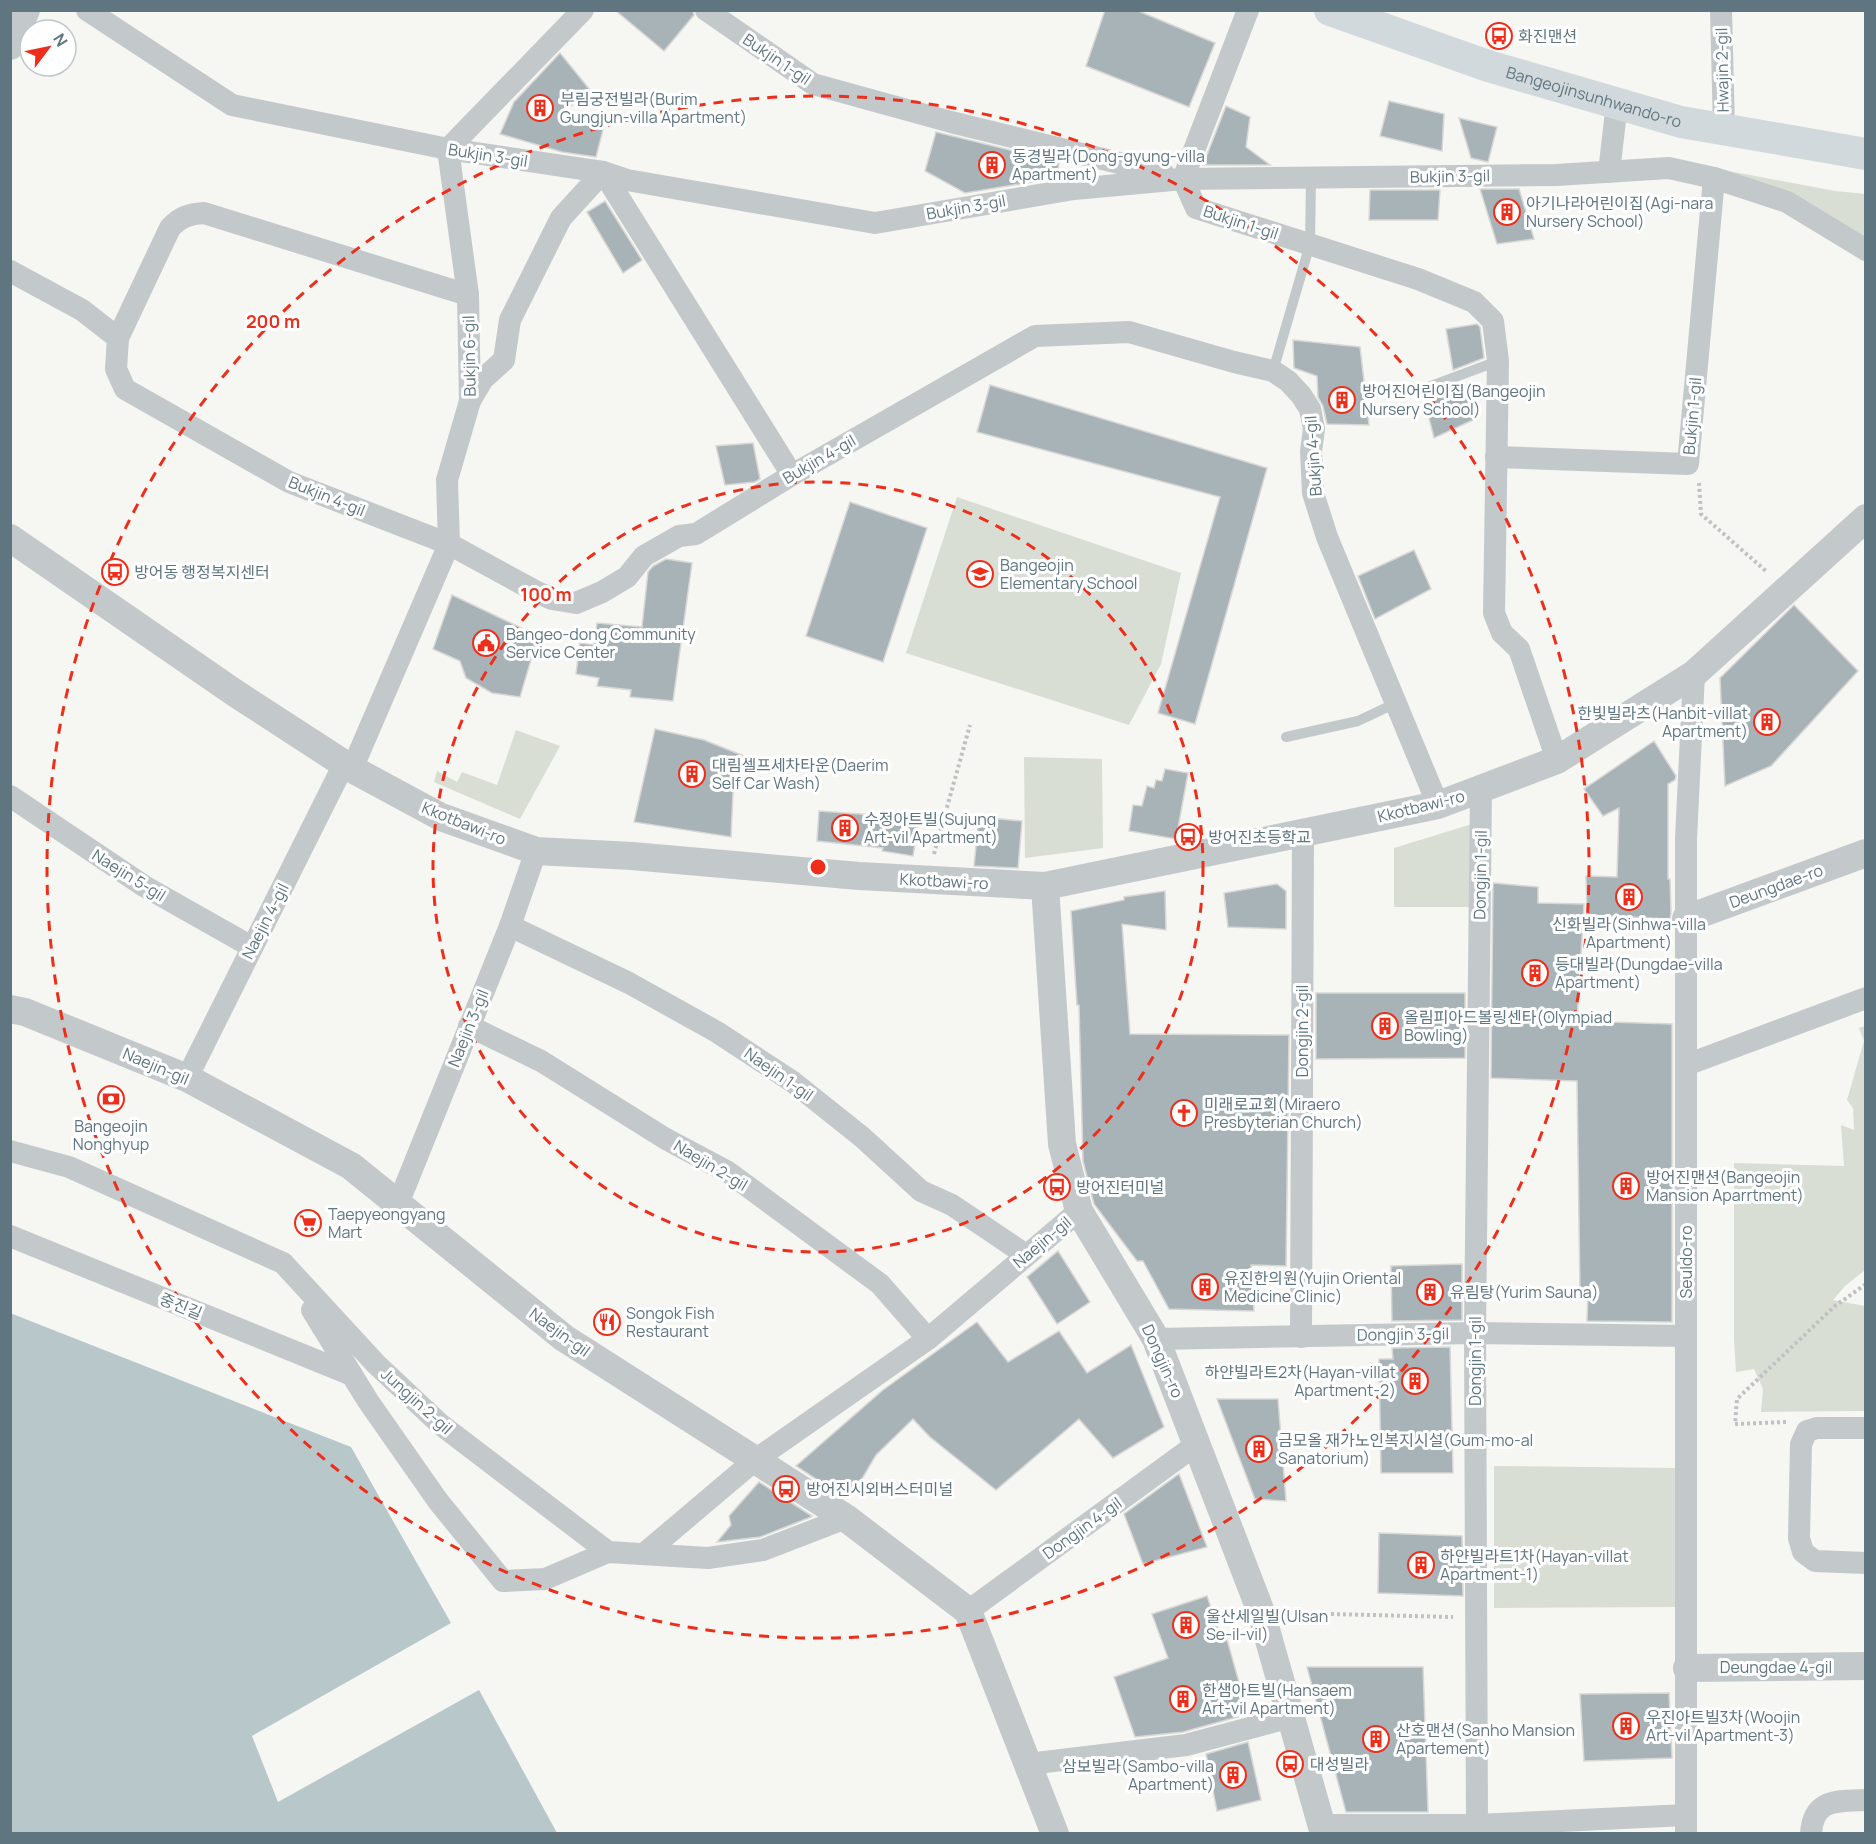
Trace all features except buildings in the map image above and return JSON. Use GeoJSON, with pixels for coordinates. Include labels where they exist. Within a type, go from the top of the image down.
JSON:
{"type":"FeatureCollection","features":[{"type":"Feature","properties":{"kind":"main road","name":"Bangeojinsunhwando-ro"},"geometry":{"type":"LineString","coordinates":[[1330,10],[1488,66],[1681,122],[1866,154]]}},
{"type":"Feature","properties":{"kind":"street"},"geometry":{"type":"LineString","coordinates":[[10,46],[26,10]]}},
{"type":"Feature","properties":{"kind":"street","name":"Bukjin 3-gil"},"geometry":{"type":"LineString","coordinates":[[87,10],[232,105],[448,149],[603,172],[627,180],[875,224],[1074,189],[1183,179],[1556,175],[1669,168],[1714,178],[1787,202],[1866,250]]}},
{"type":"Feature","properties":{"kind":"street"},"geometry":{"type":"LineString","coordinates":[[448,149],[583,10]]}},
{"type":"Feature","properties":{"kind":"street","name":"Bukjin 1-gil"},"geometry":{"type":"LineString","coordinates":[[706,10],[813,84],[951,122],[1183,179],[1196,208],[1418,279],[1474,302],[1492,321],[1498,361],[1494,613],[1502,633],[1519,649],[1557,760]]}},
{"type":"Feature","properties":{"kind":"street"},"geometry":{"type":"LineString","coordinates":[[1183,179],[1248,10]]}},
{"type":"Feature","properties":{"kind":"street","name":"Hwajin 2-gil"},"geometry":{"type":"LineString","coordinates":[[1721,10],[1724,129]]}},
{"type":"Feature","properties":{"kind":"street"},"geometry":{"type":"LineString","coordinates":[[1610,172],[1617,103]]}},
{"type":"Feature","properties":{"kind":"street","name":"Bukjin 6-gil"},"geometry":{"type":"LineString","coordinates":[[348,766],[449,544],[447,480],[470,401],[468,295],[448,149]]}},
{"type":"Feature","properties":{"kind":"street"},"geometry":{"type":"LineString","coordinates":[[470,401],[483,379],[504,360],[510,320],[561,218],[603,172],[792,474]]}},
{"type":"Feature","properties":{"kind":"street","name":"Bukjin 1-gil"},"geometry":{"type":"LineString","coordinates":[[1496,457],[1688,464],[1714,178]]}},
{"type":"Feature","properties":{"kind":"street"},"geometry":{"type":"LineString","coordinates":[[10,271],[82,310],[118,338],[170,228],[178,219],[190,214],[204,213],[468,295]]}},
{"type":"Feature","properties":{"kind":"street","name":"Bukjin 4-gil"},"geometry":{"type":"LineString","coordinates":[[118,338],[116,369],[125,389],[289,482],[449,544],[552,599],[576,603],[602,592],[627,577],[644,556],[679,536],[696,534],[792,474],[1035,336],[1129,332],[1273,371],[1288,381],[1310,409],[1314,429],[1311,451],[1313,493],[1335,557],[1438,805]]}},
{"type":"Feature","properties":{"kind":"street","name":"Kkotbawi-ro"},"geometry":{"type":"LineString","coordinates":[[10,538],[236,693],[348,766],[441,817],[536,851],[632,856],[859,876],[1044,886],[1438,805],[1557,760],[1694,674],[1866,518]]}},
{"type":"Feature","properties":{"kind":"street","name":"Seuldo-ro"},"geometry":{"type":"LineString","coordinates":[[1323,1829],[1477,1825],[1686,1824],[1686,918],[1687,818],[1694,674]]}},
{"type":"Feature","properties":{"kind":"street","name":"Naejin 4-gil"},"geometry":{"type":"LineString","coordinates":[[187,1078],[252,947],[348,766]]}},
{"type":"Feature","properties":{"kind":"street","name":"Dongjin 1-gil"},"geometry":{"type":"LineString","coordinates":[[1477,1825],[1475,1333],[1481,790]]}},
{"type":"Feature","properties":{"kind":"street","name":"Naejin 5-gil"},"geometry":{"type":"LineString","coordinates":[[10,796],[144,885],[252,947]]}},
{"type":"Feature","properties":{"kind":"street","name":"Dongjin 2-gil"},"geometry":{"type":"LineString","coordinates":[[1301,1337],[1303,833]]}},
{"type":"Feature","properties":{"kind":"street","name":"Naejin 3-gil"},"geometry":{"type":"LineString","coordinates":[[398,1204],[510,926],[536,851]]}},
{"type":"Feature","properties":{"kind":"street","name":"Deungdae-ro"},"geometry":{"type":"LineString","coordinates":[[1686,918],[1866,853]]}},
{"type":"Feature","properties":{"kind":"street","name":"Dongjin-ro"},"geometry":{"type":"LineString","coordinates":[[1044,886],[1062,1144],[1079,1211],[1156,1339],[1262,1612],[1323,1829]]}},
{"type":"Feature","properties":{"kind":"street","name":"Naejin 1-gil"},"geometry":{"type":"LineString","coordinates":[[510,926],[630,983],[717,1032],[793,1082],[862,1137],[921,1191],[952,1205],[1026,1255]]}},
{"type":"Feature","properties":{"kind":"street"},"geometry":{"type":"LineString","coordinates":[[1686,1065],[1866,998]]}},
{"type":"Feature","properties":{"kind":"street","name":"Naejin-gil"},"geometry":{"type":"LineString","coordinates":[[10,1010],[25,1012],[187,1078],[351,1166],[564,1338],[755,1460],[928,1339],[1079,1211]]}},
{"type":"Feature","properties":{"kind":"street","name":"Naejin 2-gil"},"geometry":{"type":"LineString","coordinates":[[469,1026],[541,1061],[666,1139],[728,1172],[880,1284],[928,1339]]}},
{"type":"Feature","properties":{"kind":"street","name":"Jungjin 2-gil"},"geometry":{"type":"LineString","coordinates":[[10,1151],[69,1167],[283,1263],[376,1364],[440,1424],[608,1552]]}},
{"type":"Feature","properties":{"kind":"street","name":"중진길"},"geometry":{"type":"LineString","coordinates":[[10,1236],[352,1375]]}},
{"type":"Feature","properties":{"kind":"street"},"geometry":{"type":"LineString","coordinates":[[283,1263],[368,1401],[438,1501],[503,1581],[545,1579],[608,1552],[708,1558],[764,1550],[846,1518]]}},
{"type":"Feature","properties":{"kind":"street","name":"Dongjin 3-gil"},"geometry":{"type":"LineString","coordinates":[[1156,1339],[1475,1333],[1686,1336]]}},
{"type":"Feature","properties":{"kind":"street"},"geometry":{"type":"LineString","coordinates":[[1866,1428],[1817,1428],[1807,1431],[1801,1444],[1799,1538],[1803,1552],[1815,1561],[1866,1563]]}},
{"type":"Feature","properties":{"kind":"street","name":"Dongjin 4-gil"},"geometry":{"type":"LineString","coordinates":[[968,1611],[1197,1444]]}},
{"type":"Feature","properties":{"kind":"street"},"geometry":{"type":"LineString","coordinates":[[644,1554],[755,1460],[846,1518],[968,1611],[1056,1833]]}},
{"type":"Feature","properties":{"kind":"street","name":"Deungdae 4-gil"},"geometry":{"type":"LineString","coordinates":[[1686,1668],[1866,1666]]}},
{"type":"Feature","properties":{"kind":"street"},"geometry":{"type":"LineString","coordinates":[[1028,1764],[1186,1745],[1292,1718]]}},
{"type":"Feature","properties":{"kind":"street"},"geometry":{"type":"LineString","coordinates":[[1811,1833],[1813,1818],[1823,1805],[1835,1801],[1866,1800]]}},
{"type":"Feature","properties":{"kind":"lane"},"geometry":{"type":"LineString","coordinates":[[1273,371],[1310,244],[1311,178]]}},
{"type":"Feature","properties":{"kind":"lane"},"geometry":{"type":"LineString","coordinates":[[1424,389],[1498,361]]}},
{"type":"Feature","properties":{"kind":"lane"},"geometry":{"type":"LineString","coordinates":[[1286,737],[1358,721],[1396,703]]}},
{"type":"Feature","properties":{"kind":"path"},"geometry":{"type":"LineString","coordinates":[[1688,464],[1698,471],[1701,514],[1786,590]]}},
{"type":"Feature","properties":{"kind":"path"},"geometry":{"type":"LineString","coordinates":[[927,880],[970,725]]}},
{"type":"Feature","properties":{"kind":"path"},"geometry":{"type":"LineString","coordinates":[[1807,1431],[1795,1422],[1735,1424],[1737,1399],[1835,1306],[1866,1284]]}},
{"type":"Feature","properties":{"kind":"path"},"geometry":{"type":"LineString","coordinates":[[1262,1612],[1476,1618]]}},
{"type":"Feature","properties":{"kind":"shaded area"},"geometry":{"type":"Polygon","coordinates":[[[1713,168],[1835,191],[1865,194],[1865,245],[1713,168]]]}},
{"type":"Feature","properties":{"kind":"shaded area"},"geometry":{"type":"Polygon","coordinates":[[[957,497],[1181,573],[1161,664],[1129,725],[906,653],[957,497]]]}},
{"type":"Feature","properties":{"kind":"shaded area"},"geometry":{"type":"Polygon","coordinates":[[[516,730],[560,746],[520,819],[434,782],[437,771],[457,782],[462,772],[497,785],[516,730]]]}},
{"type":"Feature","properties":{"kind":"shaded area"},"geometry":{"type":"Polygon","coordinates":[[[1024,757],[1102,759],[1103,848],[1025,858],[1024,757]]]}},
{"type":"Feature","properties":{"kind":"shaded area"},"geometry":{"type":"Polygon","coordinates":[[[1472,824],[1473,907],[1394,907],[1394,848],[1472,824]]]}},
{"type":"Feature","properties":{"kind":"shaded area"},"geometry":{"type":"Polygon","coordinates":[[[1865,1026],[1865,1270],[1845,1286],[1833,1300],[1865,1306],[1865,1411],[1761,1412],[1763,1389],[1754,1369],[1736,1372],[1734,1163],[1844,1166],[1841,1125],[1854,1130],[1853,1108],[1847,1100],[1864,1041],[1859,1028],[1865,1026]]]}},
{"type":"Feature","properties":{"kind":"shaded area"},"geometry":{"type":"Polygon","coordinates":[[[10,1313],[351,1447],[451,1623],[252,1736],[278,1802],[479,1690],[557,1833],[11,1833],[10,1313]]]}},
{"type":"Feature","properties":{"kind":"shaded area"},"geometry":{"type":"Polygon","coordinates":[[[1494,1466],[1675,1468],[1677,1607],[1494,1608],[1494,1466]]]}},
{"type":"Feature","properties":{"kind":"place","name":"화진맨션"},"geometry":{"type":"Point","coordinates":[1499,36]}},
{"type":"Feature","properties":{"kind":"place","name":"부림궁전빌라(Burim Gungjun-villa Apartment)"},"geometry":{"type":"Point","coordinates":[540,108]}},
{"type":"Feature","properties":{"kind":"place","name":"동경빌라(Dong-gyung-villa Apartment)"},"geometry":{"type":"Point","coordinates":[992,165]}},
{"type":"Feature","properties":{"kind":"place","name":"아기나라어린이집(Agi-nara Nursery School)"},"geometry":{"type":"Point","coordinates":[1507,212]}},
{"type":"Feature","properties":{"kind":"place","name":"방어진어린이집(Bangeojin Nursery School)"},"geometry":{"type":"Point","coordinates":[1342,400]}},
{"type":"Feature","properties":{"kind":"place","name":"방어동 행정복지센터"},"geometry":{"type":"Point","coordinates":[115,572]}},
{"type":"Feature","properties":{"kind":"place","name":"Bangeojin Elementary School"},"geometry":{"type":"Point","coordinates":[980,574]}},
{"type":"Feature","properties":{"kind":"place","name":"Bangeo-dong Community Service Center"},"geometry":{"type":"Point","coordinates":[486,643]}},
{"type":"Feature","properties":{"kind":"place","name":"한빛빌라츠(Hanbit-villat Apartment)"},"geometry":{"type":"Point","coordinates":[1767,722]}},
{"type":"Feature","properties":{"kind":"place","name":"대림셀프세차타운(Daerim Self Car Wash)"},"geometry":{"type":"Point","coordinates":[692,774]}},
{"type":"Feature","properties":{"kind":"place","name":"수정아트빌(Sujung Art-vil Apartment)"},"geometry":{"type":"Point","coordinates":[845,828]}},
{"type":"Feature","properties":{"kind":"place","name":"방어진초등학교"},"geometry":{"type":"Point","coordinates":[1188,837]}},
{"type":"Feature","properties":{"kind":"place","name":"신화빌라(Sinhwa-villa Apartment)"},"geometry":{"type":"Point","coordinates":[1629,897]}},
{"type":"Feature","properties":{"kind":"place","name":"등대빌라(Dungdae-villa Apartment)"},"geometry":{"type":"Point","coordinates":[1535,973]}},
{"type":"Feature","properties":{"kind":"place","name":"올림피아드볼링센타(Olympiad Bowling)"},"geometry":{"type":"Point","coordinates":[1385,1026]}},
{"type":"Feature","properties":{"kind":"place","name":"Bangeojin Nonghyup"},"geometry":{"type":"Point","coordinates":[111,1099]}},
{"type":"Feature","properties":{"kind":"place","name":"미래로교회(Miraero Presbyterian Church)"},"geometry":{"type":"Point","coordinates":[1184,1113]}},
{"type":"Feature","properties":{"kind":"place","name":"방어진맨션(Bangeojin Mansion Aparrtment)"},"geometry":{"type":"Point","coordinates":[1626,1186]}},
{"type":"Feature","properties":{"kind":"place","name":"방어진터미널"},"geometry":{"type":"Point","coordinates":[1057,1187]}},
{"type":"Feature","properties":{"kind":"place","name":"Taepyeongyang Mart"},"geometry":{"type":"Point","coordinates":[308,1223]}},
{"type":"Feature","properties":{"kind":"place","name":"유진한의원(Yujin Oriental Medicine Clinic)"},"geometry":{"type":"Point","coordinates":[1205,1287]}},
{"type":"Feature","properties":{"kind":"place","name":"유림탕(Yurim Sauna)"},"geometry":{"type":"Point","coordinates":[1430,1292]}},
{"type":"Feature","properties":{"kind":"place","name":"Songok Fish Restaurant"},"geometry":{"type":"Point","coordinates":[607,1322]}},
{"type":"Feature","properties":{"kind":"place","name":"하얀빌라트2차(Hayan-villat Apartment-2)"},"geometry":{"type":"Point","coordinates":[1415,1381]}},
{"type":"Feature","properties":{"kind":"place","name":"금모올 재가노인복지시설(Gum-mo-al Sanatorium)"},"geometry":{"type":"Point","coordinates":[1259,1449]}},
{"type":"Feature","properties":{"kind":"place","name":"방어진시외버스터미널"},"geometry":{"type":"Point","coordinates":[786,1489]}},
{"type":"Feature","properties":{"kind":"place","name":"하얀빌라트1차(Hayan-villat Apartment-1)"},"geometry":{"type":"Point","coordinates":[1421,1565]}},
{"type":"Feature","properties":{"kind":"place","name":"울산세일빌(Ulsan Se-il-vil)"},"geometry":{"type":"Point","coordinates":[1186,1625]}},
{"type":"Feature","properties":{"kind":"place","name":"한샘아트빌(Hansaem Art-vil Apartment)"},"geometry":{"type":"Point","coordinates":[1183,1699]}},
{"type":"Feature","properties":{"kind":"place","name":"우진아트빌3차(Woojin Art-vil Apartment-3)"},"geometry":{"type":"Point","coordinates":[1626,1726]}},
{"type":"Feature","properties":{"kind":"place","name":"산호맨션(Sanho Mansion Apartement)"},"geometry":{"type":"Point","coordinates":[1376,1739]}},
{"type":"Feature","properties":{"kind":"place","name":"대성빌라"},"geometry":{"type":"Point","coordinates":[1290,1764]}},
{"type":"Feature","properties":{"kind":"place","name":"삼보빌라(Sambo-villa Apartment)"},"geometry":{"type":"Point","coordinates":[1233,1775]}}]}
